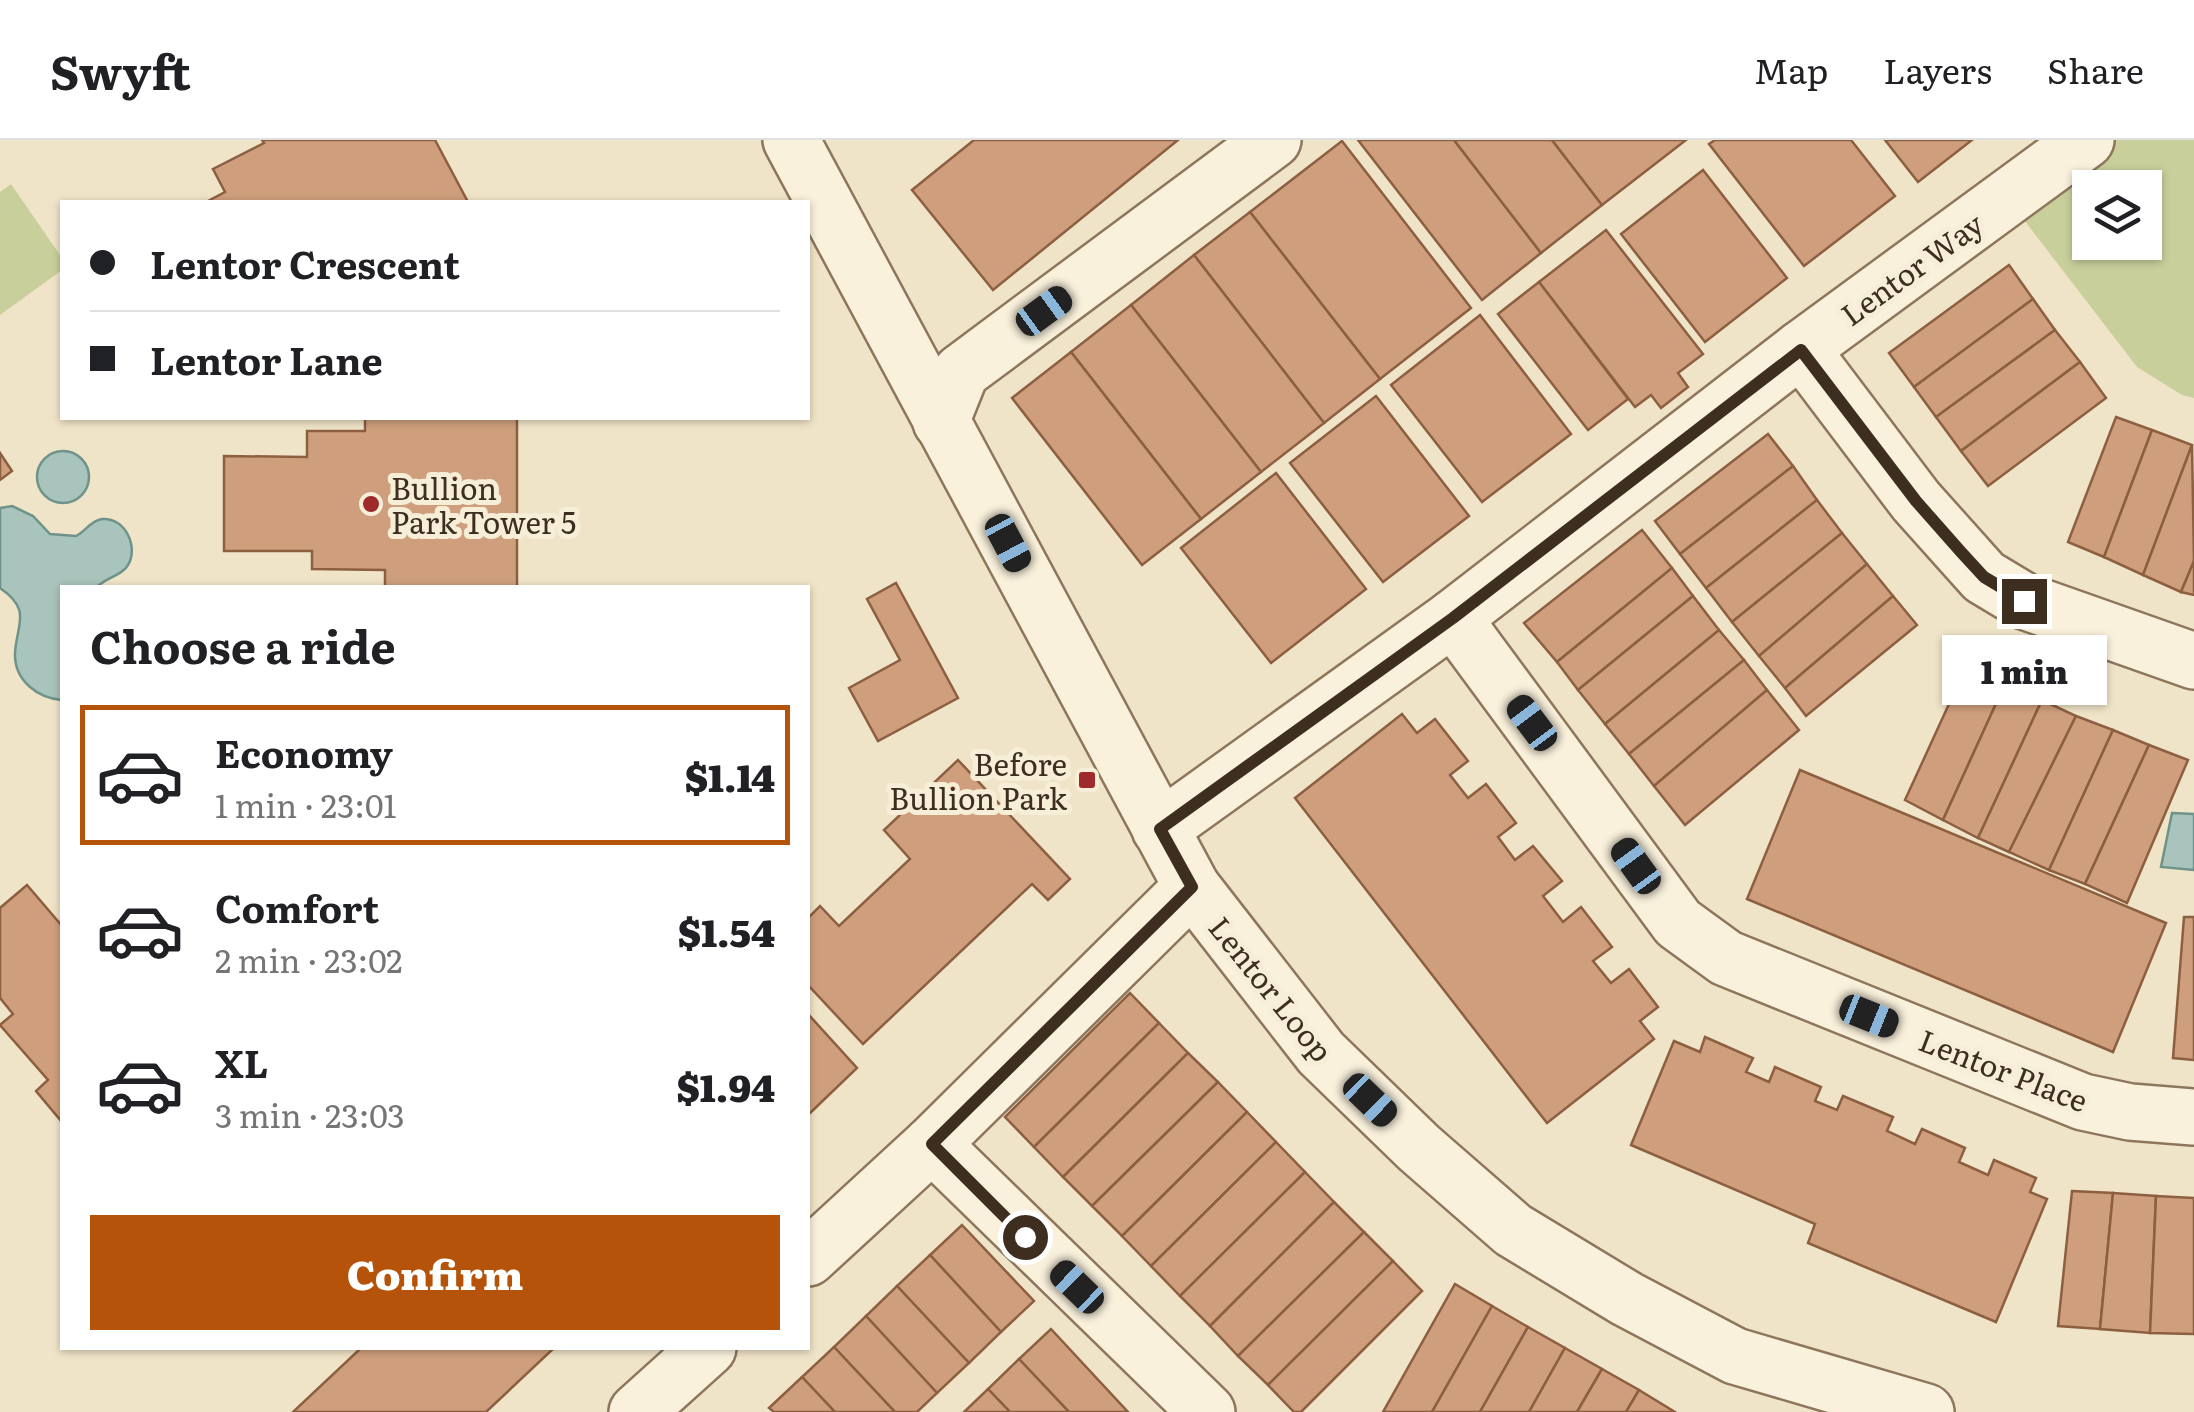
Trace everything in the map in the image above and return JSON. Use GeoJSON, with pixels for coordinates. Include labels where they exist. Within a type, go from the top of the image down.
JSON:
{"type":"FeatureCollection","features":[{"type":"Feature","properties":{"kind":"street","name":"Lentor Loop"},"geometry":{"type":"LineString","coordinates":[[791,140],[938,370],[941,422],[1192,887],[1321,1053],[1419,1148],[1513,1230],[1627,1299],[1735,1356],[1926,1412]]}},
{"type":"Feature","properties":{"kind":"street"},"geometry":{"type":"LineString","coordinates":[[938,370],[1273,140]]}},
{"type":"Feature","properties":{"kind":"street","name":"Lentor Way"},"geometry":{"type":"LineString","coordinates":[[1160,829],[1453,618],[1801,350],[2086,140]]}},
{"type":"Feature","properties":{"kind":"street"},"geometry":{"type":"LineString","coordinates":[[1801,350],[1916,501],[1984,577],[2024,601],[2194,661]]}},
{"type":"Feature","properties":{"kind":"street","name":"Lentor Place"},"geometry":{"type":"LineString","coordinates":[[1453,618],[1678,923],[1726,958],[2083,1102],[2130,1112],[2194,1117]]}},
{"type":"Feature","properties":{"kind":"street"},"geometry":{"type":"LineString","coordinates":[[810,1256],[932,1144],[1192,887]]}},
{"type":"Feature","properties":{"kind":"street"},"geometry":{"type":"LineString","coordinates":[[932,1144],[1207,1412]]}},
{"type":"Feature","properties":{"kind":"street"},"geometry":{"type":"LineString","coordinates":[[637,1412],[706,1350]]}},
{"type":"Feature","properties":{"kind":"green space"},"geometry":{"type":"Polygon","coordinates":[[[2110,140],[2194,140],[2194,398],[2182,395],[2137,367],[2014,207],[2110,140]]]}},
{"type":"Feature","properties":{"kind":"green space"},"geometry":{"type":"Polygon","coordinates":[[[11,184],[60,255],[60,271],[0,315],[0,192],[11,184]]]}},
{"type":"Feature","properties":{"kind":"water"},"geometry":{"type":"Polygon","coordinates":[[[63,451],[81,459],[89,477],[81,495],[63,503],[45,495],[37,477],[45,459],[63,451]]]}},
{"type":"Feature","properties":{"kind":"water"},"geometry":{"type":"Polygon","coordinates":[[[12,506],[33,516],[50,534],[76,536],[94,522],[110,520],[123,528],[131,542],[128,565],[100,585],[60,585],[60,700],[36,692],[23,680],[16,663],[20,618],[16,603],[0,588],[0,508],[12,506]]]}},
{"type":"Feature","properties":{"kind":"water"},"geometry":{"type":"Polygon","coordinates":[[[2172,813],[2194,814],[2194,870],[2161,867],[2172,813]]]}},
{"type":"Feature","properties":{"kind":"building"},"geometry":{"type":"Polygon","coordinates":[[[262,140],[435,140],[467,200],[210,200],[225,192],[213,169],[264,143],[262,140]]]}},
{"type":"Feature","properties":{"kind":"building"},"geometry":{"type":"Polygon","coordinates":[[[974,140],[1178,140],[993,290],[912,190],[974,140]]]}},
{"type":"Feature","properties":{"kind":"building"},"geometry":{"type":"Polygon","coordinates":[[[1358,140],[1454,140],[1541,253],[1482,300],[1358,140]]]}},
{"type":"Feature","properties":{"kind":"building"},"geometry":{"type":"Polygon","coordinates":[[[1454,140],[1552,140],[1602,205],[1541,253],[1454,140]]]}},
{"type":"Feature","properties":{"kind":"building"},"geometry":{"type":"Polygon","coordinates":[[[1552,140],[1686,140],[1602,205],[1552,140]]]}},
{"type":"Feature","properties":{"kind":"building"},"geometry":{"type":"Polygon","coordinates":[[[1715,140],[1851,140],[1895,196],[1804,266],[1709,144],[1715,140]]]}},
{"type":"Feature","properties":{"kind":"building"},"geometry":{"type":"Polygon","coordinates":[[[1885,140],[1972,140],[1918,182],[1885,140]]]}},
{"type":"Feature","properties":{"kind":"building"},"geometry":{"type":"Polygon","coordinates":[[[1342,141],[1471,308],[1380,379],[1250,212],[1342,141]]]}},
{"type":"Feature","properties":{"kind":"building"},"geometry":{"type":"Polygon","coordinates":[[[1703,170],[1787,278],[1705,342],[1621,234],[1703,170]]]}},
{"type":"Feature","properties":{"kind":"building"},"geometry":{"type":"Polygon","coordinates":[[[1250,212],[1380,379],[1324,423],[1194,255],[1250,212]]]}},
{"type":"Feature","properties":{"kind":"building"},"geometry":{"type":"Polygon","coordinates":[[[1606,230],[1703,354],[1678,373],[1688,387],[1661,408],[1651,395],[1635,407],[1539,282],[1606,230]]]}},
{"type":"Feature","properties":{"kind":"building"},"geometry":{"type":"Polygon","coordinates":[[[1194,255],[1324,423],[1261,472],[1131,305],[1194,255]]]}},
{"type":"Feature","properties":{"kind":"building"},"geometry":{"type":"Polygon","coordinates":[[[2009,265],[2033,299],[1914,387],[1889,353],[2009,265]]]}},
{"type":"Feature","properties":{"kind":"building"},"geometry":{"type":"Polygon","coordinates":[[[1539,282],[1628,399],[1588,430],[1498,314],[1539,282]]]}},
{"type":"Feature","properties":{"kind":"building"},"geometry":{"type":"Polygon","coordinates":[[[2033,299],[2055,330],[1936,417],[1914,387],[2033,299]]]}},
{"type":"Feature","properties":{"kind":"building"},"geometry":{"type":"Polygon","coordinates":[[[1131,305],[1261,472],[1201,519],[1071,352],[1131,305]]]}},
{"type":"Feature","properties":{"kind":"building"},"geometry":{"type":"Polygon","coordinates":[[[1480,315],[1571,434],[1482,502],[1391,385],[1480,315]]]}},
{"type":"Feature","properties":{"kind":"building"},"geometry":{"type":"Polygon","coordinates":[[[2055,330],[2080,362],[1961,451],[1936,417],[2055,330]]]}},
{"type":"Feature","properties":{"kind":"building"},"geometry":{"type":"Polygon","coordinates":[[[1071,352],[1201,519],[1142,565],[1012,398],[1071,352]]]}},
{"type":"Feature","properties":{"kind":"building"},"geometry":{"type":"Polygon","coordinates":[[[2080,362],[2106,398],[1988,486],[1961,451],[2080,362]]]}},
{"type":"Feature","properties":{"kind":"building"},"geometry":{"type":"Polygon","coordinates":[[[1376,396],[1469,516],[1383,582],[1290,463],[1376,396]]]}},
{"type":"Feature","properties":{"kind":"building"},"geometry":{"type":"Polygon","coordinates":[[[2116,417],[2152,430],[2104,557],[2068,542],[2116,417]]]}},
{"type":"Feature","properties":{"kind":"building","name":"Bullion Park Tower 5"},"geometry":{"type":"Polygon","coordinates":[[[365,420],[517,420],[517,585],[385,585],[385,570],[312,569],[312,551],[224,551],[224,456],[307,457],[307,431],[365,431],[365,420]]]}},
{"type":"Feature","properties":{"kind":"building"},"geometry":{"type":"Polygon","coordinates":[[[2152,430],[2192,445],[2143,575],[2104,557],[2152,430]]]}},
{"type":"Feature","properties":{"kind":"building"},"geometry":{"type":"Polygon","coordinates":[[[1768,434],[1793,466],[1680,554],[1655,521],[1768,434]]]}},
{"type":"Feature","properties":{"kind":"building"},"geometry":{"type":"Polygon","coordinates":[[[2192,445],[2194,561],[2181,592],[2143,575],[2192,445]]]}},
{"type":"Feature","properties":{"kind":"building"},"geometry":{"type":"Polygon","coordinates":[[[0,453],[12,471],[0,480],[0,453]]]}},
{"type":"Feature","properties":{"kind":"building"},"geometry":{"type":"Polygon","coordinates":[[[1793,466],[1817,500],[1706,588],[1680,554],[1793,466]]]}},
{"type":"Feature","properties":{"kind":"building"},"geometry":{"type":"Polygon","coordinates":[[[1276,473],[1366,589],[1271,663],[1181,548],[1276,473]]]}},
{"type":"Feature","properties":{"kind":"building"},"geometry":{"type":"Polygon","coordinates":[[[1817,500],[1842,533],[1732,622],[1706,588],[1817,500]]]}},
{"type":"Feature","properties":{"kind":"building"},"geometry":{"type":"Polygon","coordinates":[[[1642,530],[1672,568],[1557,662],[1524,623],[1642,530]]]}},
{"type":"Feature","properties":{"kind":"building"},"geometry":{"type":"Polygon","coordinates":[[[1842,533],[1867,564],[1759,656],[1732,622],[1842,533]]]}},
{"type":"Feature","properties":{"kind":"building"},"geometry":{"type":"Polygon","coordinates":[[[2194,561],[2194,595],[2181,592],[2194,561]]]}},
{"type":"Feature","properties":{"kind":"building"},"geometry":{"type":"Polygon","coordinates":[[[1867,564],[1893,596],[1785,688],[1759,656],[1867,564]]]}},
{"type":"Feature","properties":{"kind":"building"},"geometry":{"type":"Polygon","coordinates":[[[1672,568],[1693,596],[1578,690],[1557,662],[1672,568]]]}},
{"type":"Feature","properties":{"kind":"building"},"geometry":{"type":"Polygon","coordinates":[[[896,583],[958,698],[878,741],[849,688],[900,660],[867,599],[896,583]]]}},
{"type":"Feature","properties":{"kind":"building"},"geometry":{"type":"Polygon","coordinates":[[[1693,596],[1719,630],[1605,724],[1578,690],[1693,596]]]}},
{"type":"Feature","properties":{"kind":"building"},"geometry":{"type":"Polygon","coordinates":[[[1893,596],[1917,625],[1806,716],[1785,688],[1893,596]]]}},
{"type":"Feature","properties":{"kind":"building"},"geometry":{"type":"Polygon","coordinates":[[[1719,630],[1744,660],[1629,754],[1605,724],[1719,630]]]}},
{"type":"Feature","properties":{"kind":"building"},"geometry":{"type":"Polygon","coordinates":[[[1744,660],[1767,690],[1654,786],[1629,754],[1744,660]]]}},
{"type":"Feature","properties":{"kind":"building"},"geometry":{"type":"Polygon","coordinates":[[[1966,667],[2005,684],[1943,820],[1905,800],[1966,667]]]}},
{"type":"Feature","properties":{"kind":"building"},"geometry":{"type":"Polygon","coordinates":[[[2005,684],[2042,700],[1978,838],[1943,820],[2005,684]]]}},
{"type":"Feature","properties":{"kind":"building"},"geometry":{"type":"Polygon","coordinates":[[[1767,690],[1799,730],[1685,825],[1654,786],[1767,690]]]}},
{"type":"Feature","properties":{"kind":"building"},"geometry":{"type":"Polygon","coordinates":[[[2042,700],[2076,716],[2009,852],[1978,838],[2042,700]]]}},
{"type":"Feature","properties":{"kind":"building"},"geometry":{"type":"Polygon","coordinates":[[[1402,714],[1417,733],[1435,719],[1468,761],[1450,775],[1468,798],[1486,784],[1516,823],[1498,837],[1515,860],[1533,846],[1562,881],[1543,896],[1563,922],[1581,907],[1612,947],[1593,961],[1611,983],[1629,969],[1658,1007],[1640,1021],[1654,1039],[1547,1123],[1295,798],[1402,714]]]}},
{"type":"Feature","properties":{"kind":"building"},"geometry":{"type":"Polygon","coordinates":[[[2076,716],[2113,730],[2049,870],[2009,852],[2076,716]]]}},
{"type":"Feature","properties":{"kind":"building"},"geometry":{"type":"Polygon","coordinates":[[[2113,730],[2149,745],[2085,884],[2049,870],[2113,730]]]}},
{"type":"Feature","properties":{"kind":"building"},"geometry":{"type":"Polygon","coordinates":[[[2149,745],[2188,760],[2127,903],[2085,884],[2149,745]]]}},
{"type":"Feature","properties":{"kind":"building"},"geometry":{"type":"Polygon","coordinates":[[[958,760],[1070,879],[1048,900],[1032,884],[863,1044],[810,987],[810,916],[820,906],[839,926],[910,859],[884,830],[958,760]]]}},
{"type":"Feature","properties":{"kind":"building"},"geometry":{"type":"Polygon","coordinates":[[[1800,770],[2166,923],[2113,1052],[1747,899],[1800,770]]]}},
{"type":"Feature","properties":{"kind":"building"},"geometry":{"type":"Polygon","coordinates":[[[27,885],[60,924],[60,1120],[36,1091],[48,1080],[0,1025],[13,1014],[0,998],[0,908],[27,885]]]}},
{"type":"Feature","properties":{"kind":"building"},"geometry":{"type":"Polygon","coordinates":[[[2184,917],[2194,917],[2194,1060],[2173,1058],[2184,917]]]}},
{"type":"Feature","properties":{"kind":"building"},"geometry":{"type":"Polygon","coordinates":[[[1130,993],[1159,1023],[1034,1147],[1005,1117],[1130,993]]]}},
{"type":"Feature","properties":{"kind":"building"},"geometry":{"type":"Polygon","coordinates":[[[810,1016],[857,1068],[810,1113],[810,1016]]]}},
{"type":"Feature","properties":{"kind":"building"},"geometry":{"type":"Polygon","coordinates":[[[1159,1023],[1188,1053],[1063,1177],[1034,1147],[1159,1023]]]}},
{"type":"Feature","properties":{"kind":"building"},"geometry":{"type":"Polygon","coordinates":[[[1705,1037],[1753,1058],[1746,1072],[1769,1082],[1775,1067],[1821,1087],[1815,1101],[1837,1110],[1843,1096],[1893,1117],[1887,1131],[1915,1144],[1922,1129],[1965,1148],[1959,1162],[1988,1175],[1994,1160],[2036,1178],[2030,1192],[2047,1199],[1996,1322],[1808,1243],[1815,1224],[1631,1145],[1674,1041],[1700,1052],[1705,1037]]]}},
{"type":"Feature","properties":{"kind":"building"},"geometry":{"type":"Polygon","coordinates":[[[1188,1053],[1218,1082],[1092,1206],[1063,1177],[1188,1053]]]}},
{"type":"Feature","properties":{"kind":"building"},"geometry":{"type":"Polygon","coordinates":[[[1218,1082],[1247,1112],[1122,1236],[1092,1206],[1218,1082]]]}},
{"type":"Feature","properties":{"kind":"building"},"geometry":{"type":"Polygon","coordinates":[[[1247,1112],[1276,1142],[1151,1266],[1122,1236],[1247,1112]]]}},
{"type":"Feature","properties":{"kind":"building"},"geometry":{"type":"Polygon","coordinates":[[[1276,1142],[1305,1172],[1180,1296],[1151,1266],[1276,1142]]]}},
{"type":"Feature","properties":{"kind":"building"},"geometry":{"type":"Polygon","coordinates":[[[1305,1172],[1334,1202],[1210,1326],[1180,1296],[1305,1172]]]}},
{"type":"Feature","properties":{"kind":"building"},"geometry":{"type":"Polygon","coordinates":[[[2072,1191],[2113,1193],[2100,1329],[2058,1326],[2072,1191]]]}},
{"type":"Feature","properties":{"kind":"building"},"geometry":{"type":"Polygon","coordinates":[[[2113,1193],[2156,1196],[2150,1333],[2100,1329],[2113,1193]]]}},
{"type":"Feature","properties":{"kind":"building"},"geometry":{"type":"Polygon","coordinates":[[[2156,1196],[2194,1198],[2194,1334],[2150,1333],[2156,1196]]]}},
{"type":"Feature","properties":{"kind":"building"},"geometry":{"type":"Polygon","coordinates":[[[1334,1202],[1364,1232],[1238,1356],[1210,1326],[1334,1202]]]}},
{"type":"Feature","properties":{"kind":"building"},"geometry":{"type":"Polygon","coordinates":[[[962,1225],[1034,1301],[1001,1332],[930,1255],[962,1225]]]}},
{"type":"Feature","properties":{"kind":"building"},"geometry":{"type":"Polygon","coordinates":[[[1364,1232],[1393,1261],[1268,1385],[1238,1356],[1364,1232]]]}},
{"type":"Feature","properties":{"kind":"building"},"geometry":{"type":"Polygon","coordinates":[[[930,1255],[1001,1332],[969,1363],[897,1286],[930,1255]]]}},
{"type":"Feature","properties":{"kind":"building"},"geometry":{"type":"Polygon","coordinates":[[[1393,1261],[1422,1291],[1301,1412],[1294,1412],[1268,1385],[1393,1261]]]}},
{"type":"Feature","properties":{"kind":"building"},"geometry":{"type":"Polygon","coordinates":[[[1455,1284],[1492,1306],[1432,1412],[1383,1412],[1455,1284]]]}},
{"type":"Feature","properties":{"kind":"building"},"geometry":{"type":"Polygon","coordinates":[[[897,1286],[969,1363],[937,1393],[866,1316],[897,1286]]]}},
{"type":"Feature","properties":{"kind":"building"},"geometry":{"type":"Polygon","coordinates":[[[1492,1306],[1528,1327],[1480,1412],[1432,1412],[1492,1306]]]}},
{"type":"Feature","properties":{"kind":"building"},"geometry":{"type":"Polygon","coordinates":[[[866,1316],[937,1393],[917,1412],[895,1412],[834,1347],[866,1316]]]}},
{"type":"Feature","properties":{"kind":"building"},"geometry":{"type":"Polygon","coordinates":[[[1528,1327],[1565,1348],[1529,1412],[1480,1412],[1528,1327]]]}},
{"type":"Feature","properties":{"kind":"building"},"geometry":{"type":"Polygon","coordinates":[[[1051,1329],[1128,1412],[1069,1412],[1019,1359],[1051,1329]]]}},
{"type":"Feature","properties":{"kind":"building"},"geometry":{"type":"Polygon","coordinates":[[[834,1347],[895,1412],[835,1412],[802,1377],[834,1347]]]}},
{"type":"Feature","properties":{"kind":"building"},"geometry":{"type":"Polygon","coordinates":[[[1565,1348],[1602,1369],[1577,1412],[1529,1412],[1565,1348]]]}},
{"type":"Feature","properties":{"kind":"building"},"geometry":{"type":"Polygon","coordinates":[[[359,1350],[552,1350],[486,1412],[293,1412],[359,1350]]]}},
{"type":"Feature","properties":{"kind":"building"},"geometry":{"type":"Polygon","coordinates":[[[1019,1359],[1069,1412],[1010,1412],[988,1389],[1019,1359]]]}},
{"type":"Feature","properties":{"kind":"building"},"geometry":{"type":"Polygon","coordinates":[[[1602,1369],[1639,1390],[1626,1412],[1577,1412],[1602,1369]]]}},
{"type":"Feature","properties":{"kind":"building"},"geometry":{"type":"Polygon","coordinates":[[[802,1377],[835,1412],[774,1412],[769,1408],[802,1377]]]}},
{"type":"Feature","properties":{"kind":"building"},"geometry":{"type":"Polygon","coordinates":[[[988,1389],[1010,1412],[964,1412],[988,1389]]]}},
{"type":"Feature","properties":{"kind":"building"},"geometry":{"type":"Polygon","coordinates":[[[1639,1390],[1675,1412],[1626,1412],[1639,1390]]]}},
{"type":"Feature","properties":{"kind":"place","name":"Bullion Park Tower 5"},"geometry":{"type":"Point","coordinates":[371,504]}},
{"type":"Feature","properties":{"kind":"place","name":"Before Bullion Park"},"geometry":{"type":"Point","coordinates":[1087,780]}},
{"type":"Feature","properties":{"kind":"route"},"geometry":{"type":"LineString","coordinates":[[1025,1237],[932,1144],[1192,887],[1160,829],[1453,618],[1801,350],[1916,501],[1961,552],[1984,577],[2024,601]]}}]}
